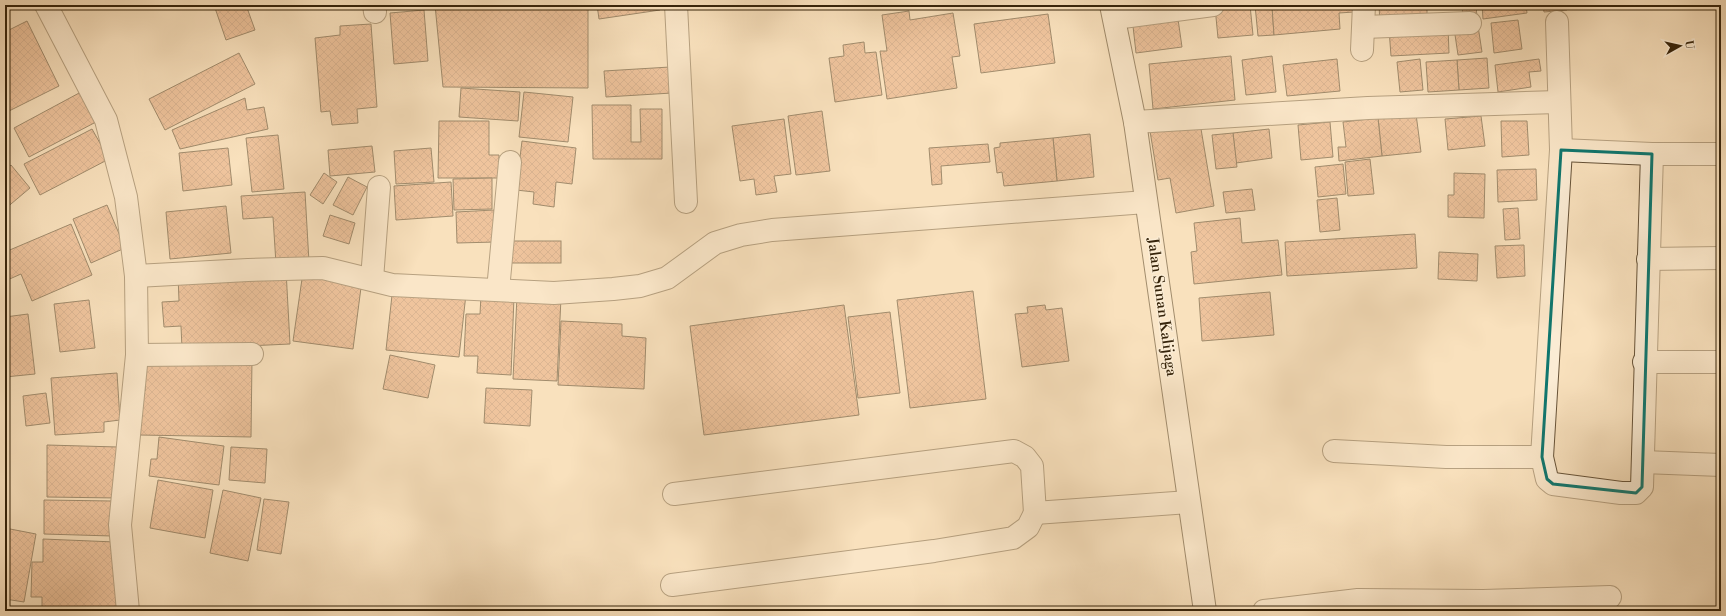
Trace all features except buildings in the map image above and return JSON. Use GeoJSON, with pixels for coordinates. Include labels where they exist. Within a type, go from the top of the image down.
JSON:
{"type":"FeatureCollection","features":[{"type":"Feature","properties":{"kind":"street"},"geometry":{"type":"LineString","coordinates":[[46,5],[106,120],[126,197],[136,276],[137,354],[120,525],[128,611]]}},
{"type":"Feature","properties":{"kind":"street"},"geometry":{"type":"LineString","coordinates":[[676,5],[686,202]]}},
{"type":"Feature","properties":{"kind":"street"},"geometry":{"type":"LineString","coordinates":[[1113,12],[1213,5]]}},
{"type":"Feature","properties":{"kind":"street"},"geometry":{"type":"LineString","coordinates":[[1362,50],[1364,5]]}},
{"type":"Feature","properties":{"kind":"street","name":"Jalan Sunan Kalijaga"},"geometry":{"type":"LineString","coordinates":[[1113,12],[1135,122],[1205,611]]}},
{"type":"Feature","properties":{"kind":"street"},"geometry":{"type":"LineString","coordinates":[[1557,22],[1558,102],[1561,150],[1542,457],[1546,480],[1553,484],[1621,493],[1636,493],[1642,487],[1644,362],[1652,154]]}},
{"type":"Feature","properties":{"kind":"street"},"geometry":{"type":"LineString","coordinates":[[1364,27],[1470,23]]}},
{"type":"Feature","properties":{"kind":"street"},"geometry":{"type":"LineString","coordinates":[[1135,122],[1368,108],[1558,102]]}},
{"type":"Feature","properties":{"kind":"street"},"geometry":{"type":"LineString","coordinates":[[1561,150],[1652,154],[1721,154]]}},
{"type":"Feature","properties":{"kind":"street"},"geometry":{"type":"LineString","coordinates":[[498,290],[510,162]]}},
{"type":"Feature","properties":{"kind":"street"},"geometry":{"type":"LineString","coordinates":[[372,279],[379,187]]}},
{"type":"Feature","properties":{"kind":"street"},"geometry":{"type":"LineString","coordinates":[[136,276],[248,270],[323,268],[392,285],[554,293],[640,286],[667,278],[715,243],[741,235],[772,230],[1146,202]]}},
{"type":"Feature","properties":{"kind":"street"},"geometry":{"type":"LineString","coordinates":[[1648,259],[1721,258]]}},
{"type":"Feature","properties":{"kind":"street"},"geometry":{"type":"LineString","coordinates":[[137,354],[252,354]]}},
{"type":"Feature","properties":{"kind":"street"},"geometry":{"type":"LineString","coordinates":[[1644,362],[1721,362]]}},
{"type":"Feature","properties":{"kind":"street"},"geometry":{"type":"LineString","coordinates":[[672,585],[934,551],[1013,538],[1028,527],[1035,513],[1032,466],[1025,457],[1014,451],[674,494]]}},
{"type":"Feature","properties":{"kind":"street"},"geometry":{"type":"LineString","coordinates":[[1334,451],[1446,457],[1542,457]]}},
{"type":"Feature","properties":{"kind":"street"},"geometry":{"type":"LineString","coordinates":[[1643,462],[1721,465]]}},
{"type":"Feature","properties":{"kind":"street"},"geometry":{"type":"LineString","coordinates":[[1035,513],[1189,502]]}},
{"type":"Feature","properties":{"kind":"street"},"geometry":{"type":"LineString","coordinates":[[1264,611],[1358,600],[1483,601],[1610,597]]}},
{"type":"Feature","properties":{"kind":"highlighted area"},"geometry":{"type":"Polygon","coordinates":[[[1561,150],[1652,154],[1642,487],[1636,493],[1553,484],[1547,479],[1542,457],[1561,150]]]}}]}
